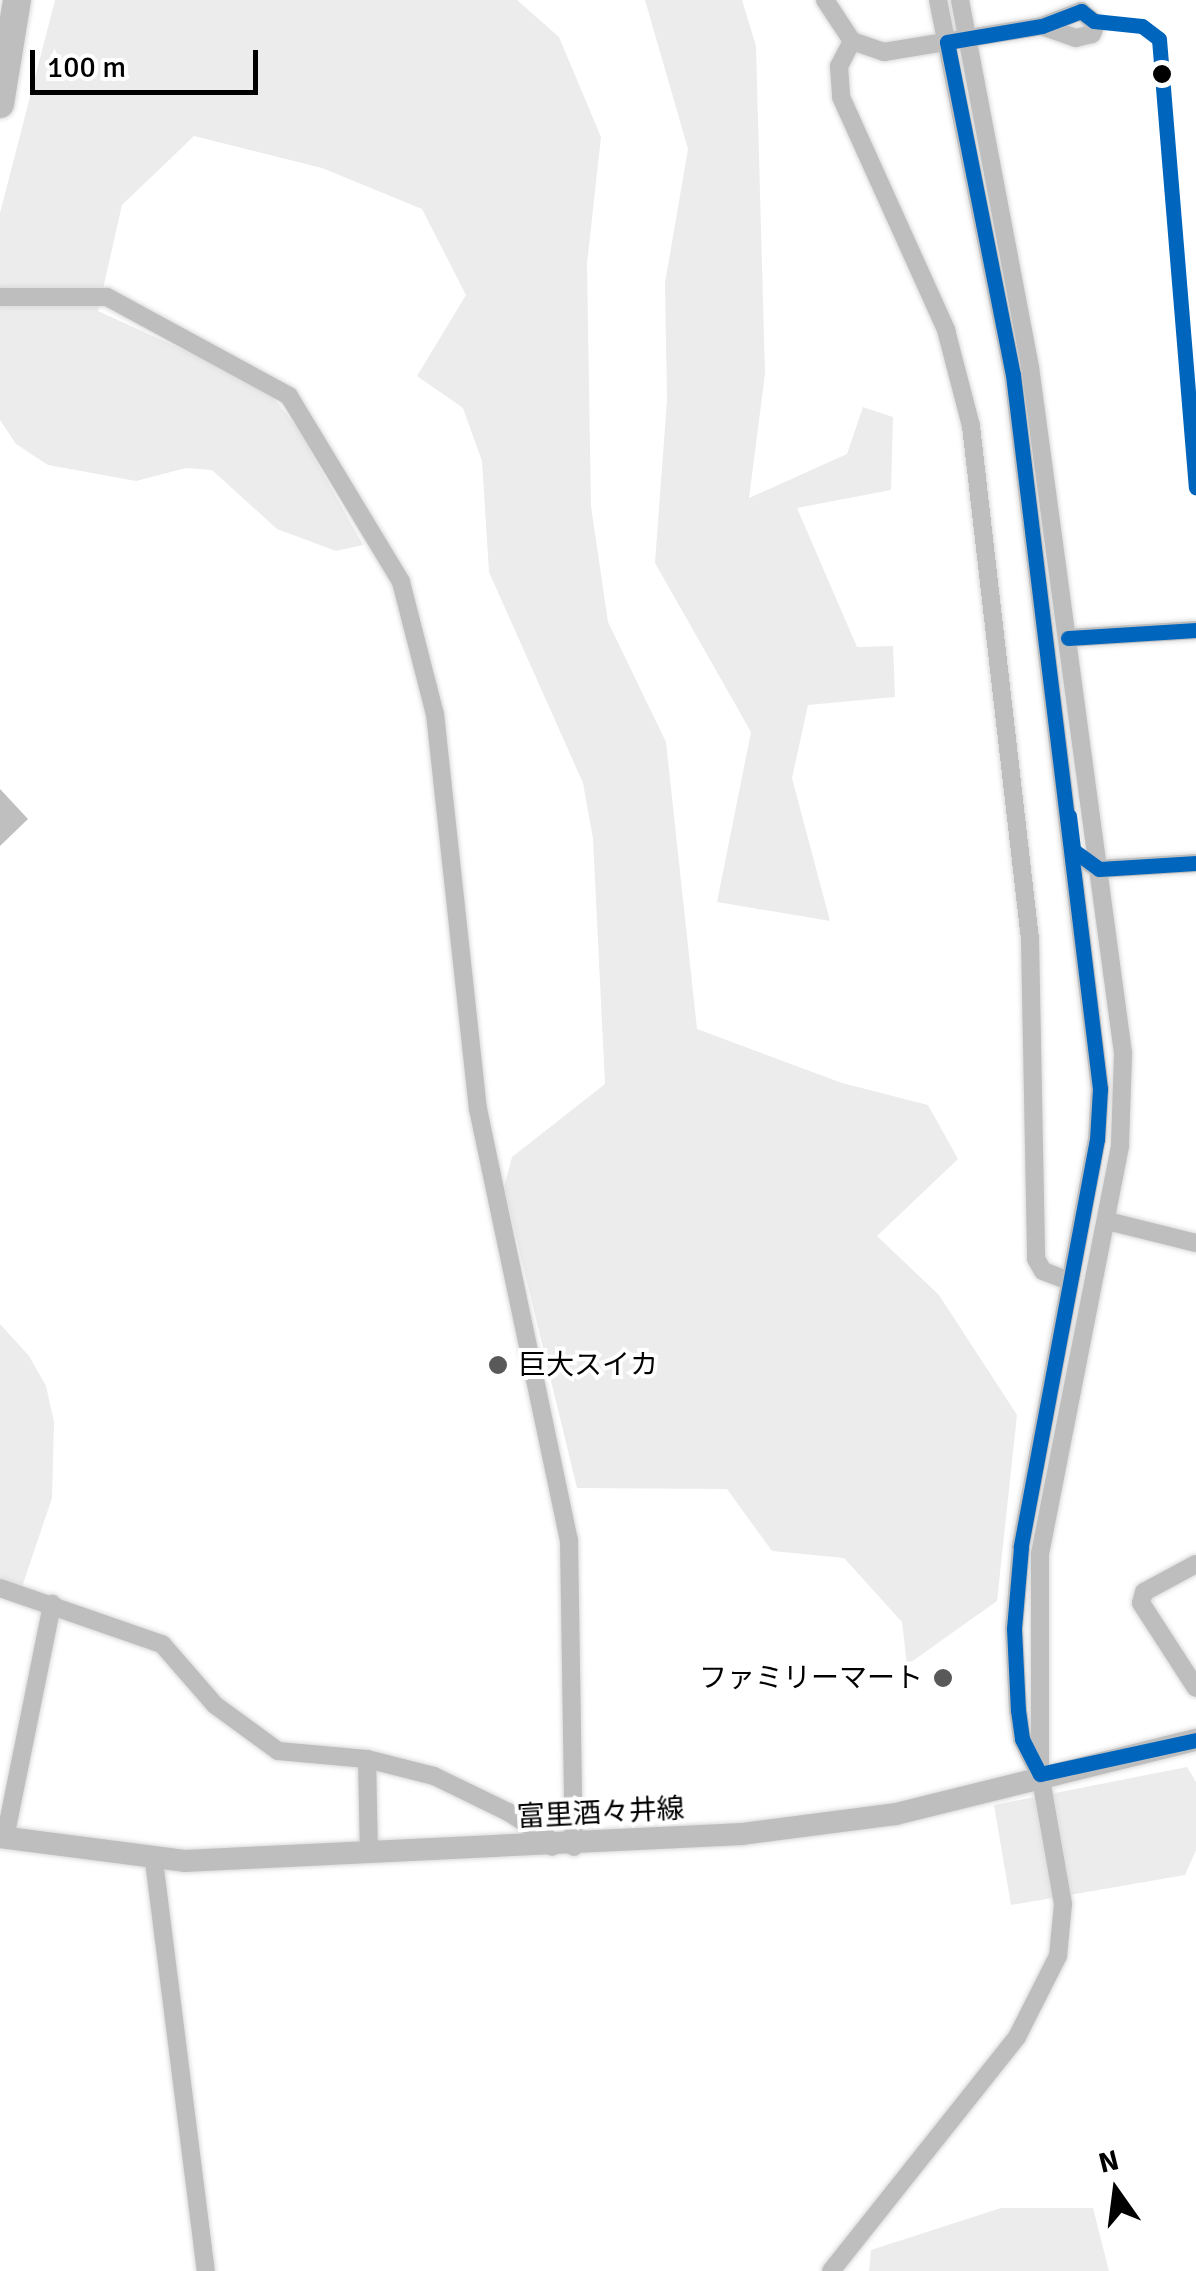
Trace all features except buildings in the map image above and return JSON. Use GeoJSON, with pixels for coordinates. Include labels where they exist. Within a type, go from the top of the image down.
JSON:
{"type":"FeatureCollection","features":[{"type":"Feature","properties":{"kind":"highway"},"geometry":{"type":"LineString","coordinates":[[0,104],[16,0]]}},
{"type":"Feature","properties":{"kind":"main road","name":"富里酒々井線"},"geometry":{"type":"LineString","coordinates":[[2,1838],[154,1861],[563,1847],[833,1825],[1196,1740]]}},
{"type":"Feature","properties":{"kind":"street"},"geometry":{"type":"LineString","coordinates":[[825,0],[852,41],[895,52],[1042,26]]}},
{"type":"Feature","properties":{"kind":"street"},"geometry":{"type":"LineString","coordinates":[[938,0],[1014,375],[1083,919],[1100,1089],[1098,1140],[1028,1488],[1014,1629],[1022,1739],[1040,1774]]}},
{"type":"Feature","properties":{"kind":"street"},"geometry":{"type":"LineString","coordinates":[[831,2271],[1017,2037],[1058,1956],[1063,1904],[1040,1774],[1040,1554],[1062,1421],[1108,1222],[1120,1145],[1123,1053],[1068,638],[1030,367],[960,0]]}},
{"type":"Feature","properties":{"kind":"street"},"geometry":{"type":"LineString","coordinates":[[852,41],[838,66],[841,97],[946,330],[970,426],[1030,939],[1036,1258],[1043,1271],[1069,1281]]}},
{"type":"Feature","properties":{"kind":"street"},"geometry":{"type":"LineString","coordinates":[[6,298],[107,297],[289,396],[401,582],[435,714],[478,1109],[569,1540],[563,1847]]}},
{"type":"Feature","properties":{"kind":"street"},"geometry":{"type":"LineString","coordinates":[[1068,638],[1196,630]]}},
{"type":"Feature","properties":{"kind":"street"},"geometry":{"type":"LineString","coordinates":[[1073,850],[1099,869],[1196,863]]}},
{"type":"Feature","properties":{"kind":"street"},"geometry":{"type":"LineString","coordinates":[[1083,919],[1099,869]]}},
{"type":"Feature","properties":{"kind":"street"},"geometry":{"type":"LineString","coordinates":[[1108,1222],[1196,1242]]}},
{"type":"Feature","properties":{"kind":"street"},"geometry":{"type":"LineString","coordinates":[[1196,1564],[1144,1592],[1140,1602],[1196,1688]]}},
{"type":"Feature","properties":{"kind":"street"},"geometry":{"type":"LineString","coordinates":[[0,1588],[162,1644],[215,1706],[278,1751],[367,1759],[472,1792],[563,1847]]}},
{"type":"Feature","properties":{"kind":"street"},"geometry":{"type":"LineString","coordinates":[[2,1838],[52,1604]]}},
{"type":"Feature","properties":{"kind":"street"},"geometry":{"type":"LineString","coordinates":[[367,1759],[369,1852]]}},
{"type":"Feature","properties":{"kind":"street"},"geometry":{"type":"LineString","coordinates":[[154,1861],[206,2271]]}},
{"type":"Feature","properties":{"kind":"shaded area"},"geometry":{"type":"Polygon","coordinates":[[[55,0],[517,0],[559,37],[601,137],[587,264],[591,506],[608,622],[666,742],[697,1029],[842,1083],[928,1105],[958,1159],[877,1236],[939,1295],[1017,1415],[997,1601],[907,1665],[902,1622],[844,1558],[772,1551],[727,1489],[577,1488],[504,1187],[512,1157],[605,1084],[593,839],[583,783],[489,572],[482,461],[463,408],[417,376],[466,295],[422,209],[322,168],[194,136],[122,205],[98,311],[265,387],[298,429],[363,545],[336,551],[277,529],[212,470],[186,468],[136,481],[48,465],[16,444],[0,420],[0,213],[55,0]]]}},
{"type":"Feature","properties":{"kind":"shaded area"},"geometry":{"type":"Polygon","coordinates":[[[645,0],[742,0],[756,46],[765,374],[749,498],[847,454],[863,407],[893,417],[891,490],[797,508],[857,647],[893,646],[895,697],[808,705],[792,778],[830,921],[717,902],[751,732],[655,563],[667,400],[665,283],[688,149],[645,0]]]}},
{"type":"Feature","properties":{"kind":"shaded area"},"geometry":{"type":"Polygon","coordinates":[[[0,789],[28,819],[0,846],[0,789]]]}},
{"type":"Feature","properties":{"kind":"shaded area"},"geometry":{"type":"Polygon","coordinates":[[[0,1324],[29,1356],[46,1386],[54,1422],[52,1498],[22,1587],[0,1581],[0,1324]]]}},
{"type":"Feature","properties":{"kind":"shaded area"},"geometry":{"type":"Polygon","coordinates":[[[1187,1767],[1196,1782],[1196,1850],[1185,1875],[1011,1905],[994,1805],[1187,1767]]]}},
{"type":"Feature","properties":{"kind":"shaded area"},"geometry":{"type":"Polygon","coordinates":[[[1001,2208],[1093,2208],[1109,2271],[869,2271],[871,2250],[1001,2208]]]}},
{"type":"Feature","properties":{"kind":"transit line"},"geometry":{"type":"LineString","coordinates":[[947,42],[1042,26],[1081,11],[1094,21],[1142,26],[1159,39],[1196,487]]}},
{"type":"Feature","properties":{"kind":"transit line"},"geometry":{"type":"LineString","coordinates":[[947,42],[1013,375],[1100,1089],[1097,1139],[1021,1547],[1014,1629],[1018,1710],[1022,1739],[1040,1774]]}},
{"type":"Feature","properties":{"kind":"transit line"},"geometry":{"type":"LineString","coordinates":[[1068,638],[1196,630]]}},
{"type":"Feature","properties":{"kind":"transit line"},"geometry":{"type":"LineString","coordinates":[[1069,816],[1073,850],[1099,869],[1196,863]]}},
{"type":"Feature","properties":{"kind":"transit line"},"geometry":{"type":"LineString","coordinates":[[1040,1774],[1196,1740]]}},
{"type":"Feature","properties":{"kind":"place","name":"巨大スイカ"},"geometry":{"type":"Point","coordinates":[498,1365]}},
{"type":"Feature","properties":{"kind":"place","name":"ファミリーマート"},"geometry":{"type":"Point","coordinates":[943,1678]}}]}
